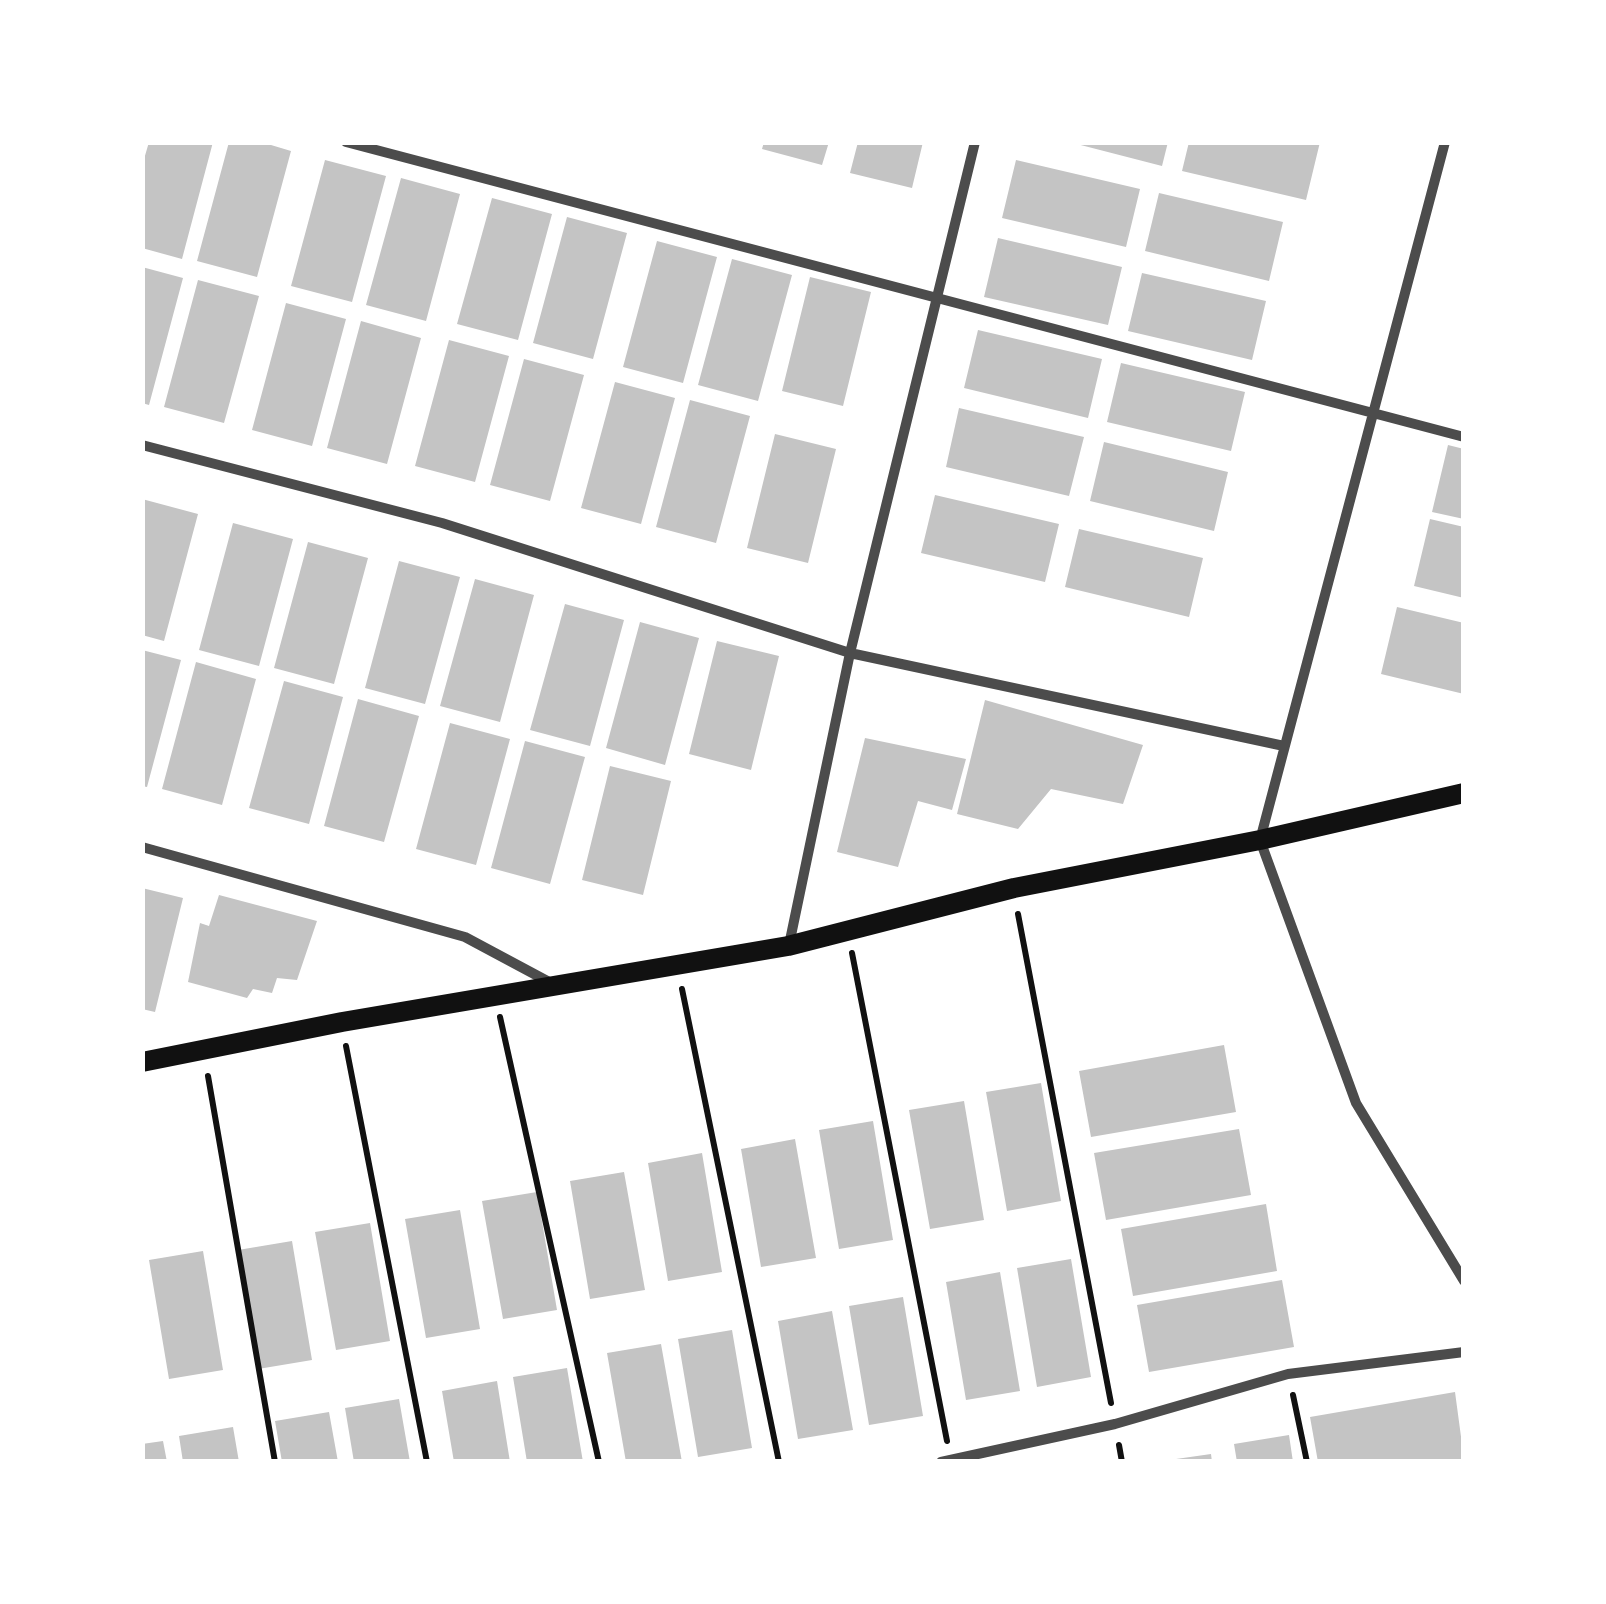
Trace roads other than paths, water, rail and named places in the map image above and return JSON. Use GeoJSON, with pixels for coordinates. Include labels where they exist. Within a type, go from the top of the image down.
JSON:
{"type":"FeatureCollection","features":[{"type":"Feature","properties":{"kind":"main road"},"geometry":{"type":"LineString","coordinates":[[142,1062],[342,1022],[678,968],[788,946],[846,927],[1014,888],[1260,840],[1464,792]]}},
{"type":"Feature","properties":{"kind":"street"},"geometry":{"type":"LineString","coordinates":[[346,142],[1464,437]]}},
{"type":"Feature","properties":{"kind":"street"},"geometry":{"type":"LineString","coordinates":[[788,946],[850,653],[974,142]]}},
{"type":"Feature","properties":{"kind":"street"},"geometry":{"type":"LineString","coordinates":[[1445,142],[1260,840],[1356,1103],[1464,1281]]}},
{"type":"Feature","properties":{"kind":"street"},"geometry":{"type":"LineString","coordinates":[[142,445],[442,522],[850,653],[1284,746]]}},
{"type":"Feature","properties":{"kind":"street"},"geometry":{"type":"LineString","coordinates":[[142,847],[465,936],[556,986]]}},
{"type":"Feature","properties":{"kind":"street"},"geometry":{"type":"LineString","coordinates":[[946,1460],[1115,1424],[1288,1374],[1464,1352]]}}]}
